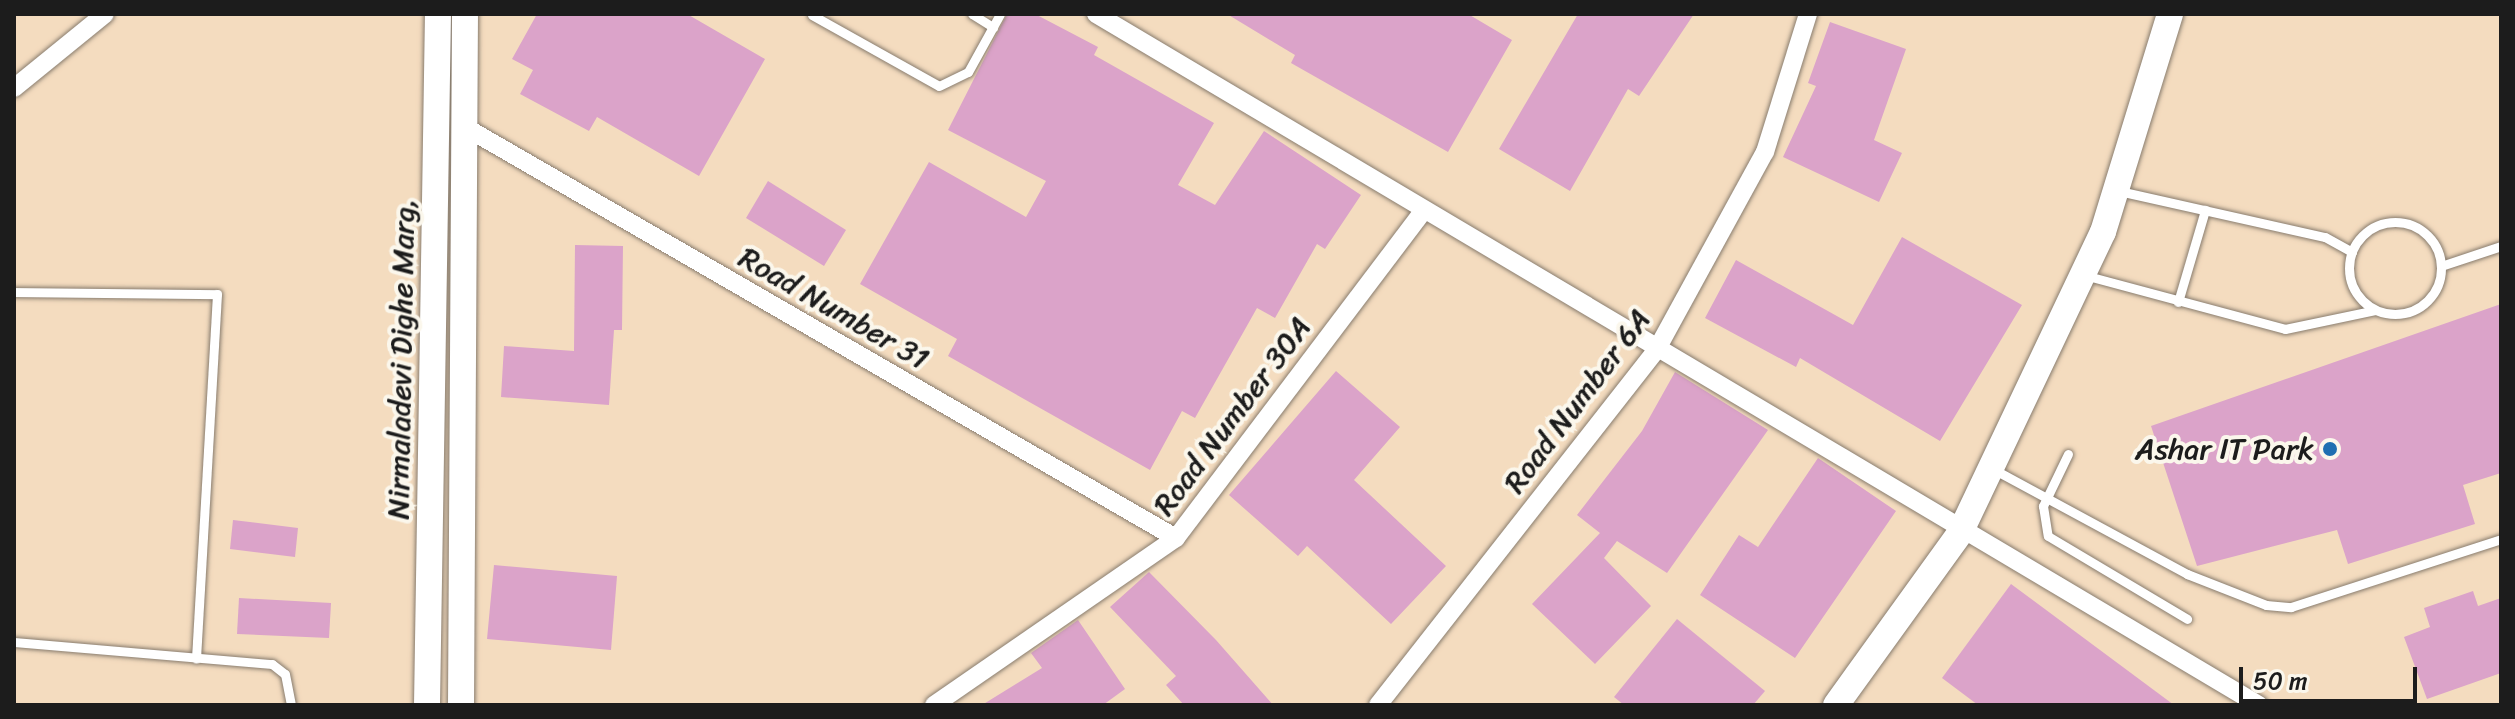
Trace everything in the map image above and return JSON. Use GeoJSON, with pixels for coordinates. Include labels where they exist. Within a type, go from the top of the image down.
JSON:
{"type":"FeatureCollection","features":[{"type":"Feature","properties":{"kind":"main road","name":"Nirmaladevi Dighe Marg,"},"geometry":{"type":"LineString","coordinates":[[427,705],[438,14]]}},
{"type":"Feature","properties":{"kind":"main road","name":"Nirmaladevi Dighe Marg,"},"geometry":{"type":"LineString","coordinates":[[461,705],[465,14]]}},
{"type":"Feature","properties":{"kind":"main road"},"geometry":{"type":"LineString","coordinates":[[1836,705],[1960,533],[2082,275],[2116,190],[2170,14]]}},
{"type":"Feature","properties":{"kind":"street"},"geometry":{"type":"LineString","coordinates":[[14,88],[105,14]]}},
{"type":"Feature","properties":{"kind":"street"},"geometry":{"type":"LineString","coordinates":[[1096,14],[1960,533],[2259,705]]}},
{"type":"Feature","properties":{"kind":"street","name":"Road Number 6A"},"geometry":{"type":"LineString","coordinates":[[1378,705],[1657,349],[1765,152],[1808,14]]}},
{"type":"Feature","properties":{"kind":"street","name":"Road Number 31"},"geometry":{"type":"LineString","coordinates":[[465,127],[1176,538]]}},
{"type":"Feature","properties":{"kind":"street","name":"Road Number 30A"},"geometry":{"type":"LineString","coordinates":[[934,705],[1176,538],[1424,210]]}},
{"type":"Feature","properties":{"kind":"lane"},"geometry":{"type":"LineString","coordinates":[[972,14],[993,27]]}},
{"type":"Feature","properties":{"kind":"lane"},"geometry":{"type":"LineString","coordinates":[[812,15],[939,86],[968,72],[1000,14]]}},
{"type":"Feature","properties":{"kind":"lane"},"geometry":{"type":"LineString","coordinates":[[2116,190],[2325,237],[2352,252]]}},
{"type":"Feature","properties":{"kind":"lane"},"geometry":{"type":"LineString","coordinates":[[2178,302],[2205,210]]}},
{"type":"Feature","properties":{"kind":"lane"},"geometry":{"type":"LineString","coordinates":[[2375,310],[2350,279],[2352,252],[2371,228],[2402,223],[2429,238],[2441,266]]}},
{"type":"Feature","properties":{"kind":"lane"},"geometry":{"type":"LineString","coordinates":[[2082,275],[2285,329],[2375,310],[2420,307],[2441,266],[2501,246]]}},
{"type":"Feature","properties":{"kind":"lane"},"geometry":{"type":"LineString","coordinates":[[14,292],[217,294],[196,658]]}},
{"type":"Feature","properties":{"kind":"lane"},"geometry":{"type":"LineString","coordinates":[[2068,454],[2046,498],[2041,526],[2048,536],[2187,619]]}},
{"type":"Feature","properties":{"kind":"lane"},"geometry":{"type":"LineString","coordinates":[[1991,468],[2243,601],[2291,607],[2501,539]]}},
{"type":"Feature","properties":{"kind":"lane"},"geometry":{"type":"LineString","coordinates":[[14,642],[272,664],[285,674],[291,705]]}},
{"type":"Feature","properties":{"kind":"building"},"geometry":{"type":"Polygon","coordinates":[[[537,14],[687,14],[765,59],[699,176],[597,117],[589,131],[520,94],[533,70],[512,59],[537,14]]]}},
{"type":"Feature","properties":{"kind":"building"},"geometry":{"type":"Polygon","coordinates":[[[1007,14],[1035,14],[1098,47],[1094,55],[1214,123],[1178,185],[1215,205],[1264,131],[1361,195],[1325,249],[1317,244],[1275,318],[1257,308],[1195,418],[1182,411],[1150,470],[948,356],[957,339],[860,284],[929,162],[1026,217],[1046,181],[948,130],[1007,14]]]}},
{"type":"Feature","properties":{"kind":"building"},"geometry":{"type":"Polygon","coordinates":[[[1227,14],[1468,14],[1512,40],[1448,152],[1291,63],[1295,55],[1227,14]]]}},
{"type":"Feature","properties":{"kind":"building"},"geometry":{"type":"Polygon","coordinates":[[[1578,14],[1694,14],[1639,96],[1628,89],[1570,191],[1499,149],[1578,14]]]}},
{"type":"Feature","properties":{"kind":"building"},"geometry":{"type":"Polygon","coordinates":[[[1830,22],[1906,49],[1874,140],[1902,153],[1879,202],[1783,157],[1816,86],[1808,83],[1830,22]]]}},
{"type":"Feature","properties":{"kind":"building"},"geometry":{"type":"Polygon","coordinates":[[[768,181],[846,230],[824,266],[746,218],[768,181]]]}},
{"type":"Feature","properties":{"kind":"building"},"geometry":{"type":"Polygon","coordinates":[[[1902,237],[2022,305],[1940,441],[1800,358],[1796,367],[1705,318],[1736,260],[1853,325],[1902,237]]]}},
{"type":"Feature","properties":{"kind":"building"},"geometry":{"type":"Polygon","coordinates":[[[575,245],[623,246],[622,330],[614,330],[609,405],[501,397],[504,346],[574,351],[575,245]]]}},
{"type":"Feature","properties":{"kind":"building","name":"Ashar IT Park"},"geometry":{"type":"Polygon","coordinates":[[[2501,304],[2501,473],[2463,485],[2475,524],[2348,564],[2337,530],[2197,566],[2151,426],[2501,304]]]}},
{"type":"Feature","properties":{"kind":"building"},"geometry":{"type":"Polygon","coordinates":[[[1336,371],[1400,427],[1354,480],[1446,566],[1391,624],[1307,546],[1298,556],[1229,495],[1336,371]]]}},
{"type":"Feature","properties":{"kind":"building"},"geometry":{"type":"Polygon","coordinates":[[[1675,372],[1768,430],[1667,573],[1617,541],[1604,558],[1651,606],[1595,664],[1532,604],[1600,533],[1577,515],[1642,431],[1675,372]]]}},
{"type":"Feature","properties":{"kind":"building"},"geometry":{"type":"Polygon","coordinates":[[[1818,458],[1896,511],[1795,658],[1700,595],[1739,535],[1758,547],[1818,458]]]}},
{"type":"Feature","properties":{"kind":"building"},"geometry":{"type":"Polygon","coordinates":[[[233,520],[298,528],[295,557],[230,549],[233,520]]]}},
{"type":"Feature","properties":{"kind":"building"},"geometry":{"type":"Polygon","coordinates":[[[494,565],[617,576],[611,650],[487,639],[494,565]]]}},
{"type":"Feature","properties":{"kind":"building"},"geometry":{"type":"Polygon","coordinates":[[[1149,572],[1216,640],[1273,705],[1184,705],[1166,685],[1176,676],[1110,607],[1149,572]]]}},
{"type":"Feature","properties":{"kind":"building"},"geometry":{"type":"Polygon","coordinates":[[[2011,584],[2174,705],[1978,705],[1942,678],[2011,584]]]}},
{"type":"Feature","properties":{"kind":"building"},"geometry":{"type":"Polygon","coordinates":[[[2473,591],[2478,606],[2501,598],[2501,673],[2427,699],[2404,637],[2430,627],[2424,608],[2473,591]]]}},
{"type":"Feature","properties":{"kind":"building"},"geometry":{"type":"Polygon","coordinates":[[[239,598],[331,603],[329,638],[237,634],[239,598]]]}},
{"type":"Feature","properties":{"kind":"building"},"geometry":{"type":"Polygon","coordinates":[[[1677,619],[1765,691],[1753,705],[1624,705],[1614,697],[1677,619]]]}},
{"type":"Feature","properties":{"kind":"building"},"geometry":{"type":"Polygon","coordinates":[[[1078,620],[1125,689],[1103,705],[982,705],[1042,668],[1031,653],[1078,620]]]}},
{"type":"Feature","properties":{"kind":"place","name":"Ashar IT Park"},"geometry":{"type":"Point","coordinates":[2330,449]}}]}
